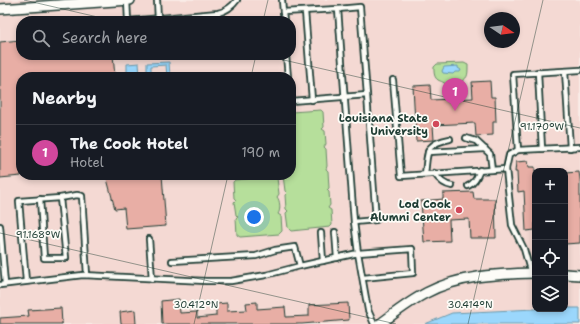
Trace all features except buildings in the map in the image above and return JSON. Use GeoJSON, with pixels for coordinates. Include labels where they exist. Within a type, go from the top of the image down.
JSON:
{"type":"FeatureCollection","features":[{"type":"Feature","properties":{"kind":"street"},"geometry":{"type":"LineString","coordinates":[[0,10],[88,1],[130,0]]}},
{"type":"Feature","properties":{"kind":"street"},"geometry":{"type":"LineString","coordinates":[[380,324],[426,293],[454,282],[483,276],[532,274]]}},
{"type":"Feature","properties":{"kind":"street"},"geometry":{"type":"LineString","coordinates":[[568,274],[580,275]]}},
{"type":"Feature","properties":{"kind":"lane"},"geometry":{"type":"LineString","coordinates":[[127,0],[128,16]]}},
{"type":"Feature","properties":{"kind":"lane"},"geometry":{"type":"LineString","coordinates":[[157,0],[158,16]]}},
{"type":"Feature","properties":{"kind":"lane"},"geometry":{"type":"LineString","coordinates":[[186,16],[224,12],[233,6],[237,0]]}},
{"type":"Feature","properties":{"kind":"lane"},"geometry":{"type":"LineString","coordinates":[[282,0],[283,16]]}},
{"type":"Feature","properties":{"kind":"lane"},"geometry":{"type":"LineString","coordinates":[[283,12],[360,7],[376,220],[354,222]]}},
{"type":"Feature","properties":{"kind":"lane"},"geometry":{"type":"LineString","coordinates":[[338,9],[354,222],[368,310],[374,324]]}},
{"type":"Feature","properties":{"kind":"lane"},"geometry":{"type":"LineString","coordinates":[[305,11],[312,100]]}},
{"type":"Feature","properties":{"kind":"lane"},"geometry":{"type":"LineString","coordinates":[[286,60],[288,72]]}},
{"type":"Feature","properties":{"kind":"lane"},"geometry":{"type":"LineString","coordinates":[[518,150],[513,74],[580,70]]}},
{"type":"Feature","properties":{"kind":"lane"},"geometry":{"type":"LineString","coordinates":[[565,71],[570,148]]}},
{"type":"Feature","properties":{"kind":"lane"},"geometry":{"type":"LineString","coordinates":[[538,72],[542,149]]}},
{"type":"Feature","properties":{"kind":"lane"},"geometry":{"type":"LineString","coordinates":[[393,80],[400,176],[506,169]]}},
{"type":"Feature","properties":{"kind":"lane"},"geometry":{"type":"LineString","coordinates":[[296,102],[367,95]]}},
{"type":"Feature","properties":{"kind":"lane"},"geometry":{"type":"LineString","coordinates":[[466,138],[476,140],[490,154],[492,170]]}},
{"type":"Feature","properties":{"kind":"lane"},"geometry":{"type":"LineString","coordinates":[[426,174],[430,146],[437,142],[450,139]]}},
{"type":"Feature","properties":{"kind":"lane"},"geometry":{"type":"LineString","coordinates":[[532,271],[524,249],[512,225],[506,169],[509,155],[518,150],[580,147]]}},
{"type":"Feature","properties":{"kind":"lane"},"geometry":{"type":"LineString","coordinates":[[428,152],[485,149]]}},
{"type":"Feature","properties":{"kind":"lane"},"geometry":{"type":"LineString","coordinates":[[468,186],[473,184],[480,170]]}},
{"type":"Feature","properties":{"kind":"lane"},"geometry":{"type":"LineString","coordinates":[[434,174],[440,181],[452,186]]}},
{"type":"Feature","properties":{"kind":"lane"},"geometry":{"type":"LineString","coordinates":[[26,282],[19,201],[60,198],[77,195],[82,196],[87,275]]}},
{"type":"Feature","properties":{"kind":"lane"},"geometry":{"type":"LineString","coordinates":[[40,200],[44,258],[66,258],[60,198]]}},
{"type":"Feature","properties":{"kind":"lane"},"geometry":{"type":"LineString","coordinates":[[0,226],[3,285],[87,275],[152,279],[231,281],[266,275],[358,253],[412,249],[413,273],[362,278]]}},
{"type":"Feature","properties":{"kind":"lane"},"geometry":{"type":"LineString","coordinates":[[335,232],[337,258]]}},
{"type":"Feature","properties":{"kind":"lane"},"geometry":{"type":"LineString","coordinates":[[321,233],[323,261]]}},
{"type":"Feature","properties":{"kind":"lane"},"geometry":{"type":"LineString","coordinates":[[149,239],[152,279]]}},
{"type":"Feature","properties":{"kind":"lane"},"geometry":{"type":"LineString","coordinates":[[172,261],[256,256],[275,250],[295,247],[300,266]]}},
{"type":"Feature","properties":{"kind":"shaded area","name":"Louisiana State University"},"geometry":{"type":"Polygon","coordinates":[[[0,0],[580,0],[580,308],[568,308],[568,168],[532,168],[532,309],[452,313],[425,324],[0,324],[0,0]]]}},
{"type":"Feature","properties":{"kind":"green space"},"geometry":{"type":"Polygon","coordinates":[[[464,63],[468,65],[467,75],[464,80],[458,83],[457,87],[448,88],[444,83],[435,77],[434,67],[437,64],[464,63]]]}},
{"type":"Feature","properties":{"kind":"green space"},"geometry":{"type":"Polygon","coordinates":[[[321,110],[323,112],[324,127],[322,129],[325,131],[326,144],[324,147],[326,149],[326,169],[328,171],[329,188],[327,190],[329,192],[330,205],[328,208],[331,210],[332,225],[330,227],[291,231],[288,228],[286,213],[288,211],[286,209],[285,195],[287,193],[285,191],[284,180],[296,180],[296,112],[321,110]]]}},
{"type":"Feature","properties":{"kind":"green space"},"geometry":{"type":"Polygon","coordinates":[[[235,180],[277,180],[279,194],[277,197],[280,205],[278,214],[281,216],[282,231],[279,234],[240,237],[237,235],[236,219],[238,217],[236,215],[234,202],[236,200],[234,198],[233,182],[235,180]]]}},
{"type":"Feature","properties":{"kind":"water"},"geometry":{"type":"Polygon","coordinates":[[[169,62],[170,72],[167,72],[166,65],[151,66],[151,72],[147,72],[147,63],[169,62]]]}},
{"type":"Feature","properties":{"kind":"water"},"geometry":{"type":"Polygon","coordinates":[[[139,63],[140,72],[127,72],[127,64],[139,63]]]}},
{"type":"Feature","properties":{"kind":"water"},"geometry":{"type":"Polygon","coordinates":[[[458,66],[461,70],[460,72],[455,72],[453,74],[443,73],[442,71],[444,67],[458,66]]]}},
{"type":"Feature","properties":{"kind":"water"},"geometry":{"type":"Polygon","coordinates":[[[568,308],[580,308],[580,324],[425,324],[452,313],[532,309],[532,312],[568,312],[568,308]]]}},
{"type":"Feature","properties":{"kind":"place","name":"The Cook Hotel"},"geometry":{"type":"Point","coordinates":[455,111]}},
{"type":"Feature","properties":{"kind":"place","name":"Louisiana State University"},"geometry":{"type":"Point","coordinates":[436,124]}},
{"type":"Feature","properties":{"kind":"place","name":"Lod Cook Alumni Center"},"geometry":{"type":"Point","coordinates":[459,210]}}]}
